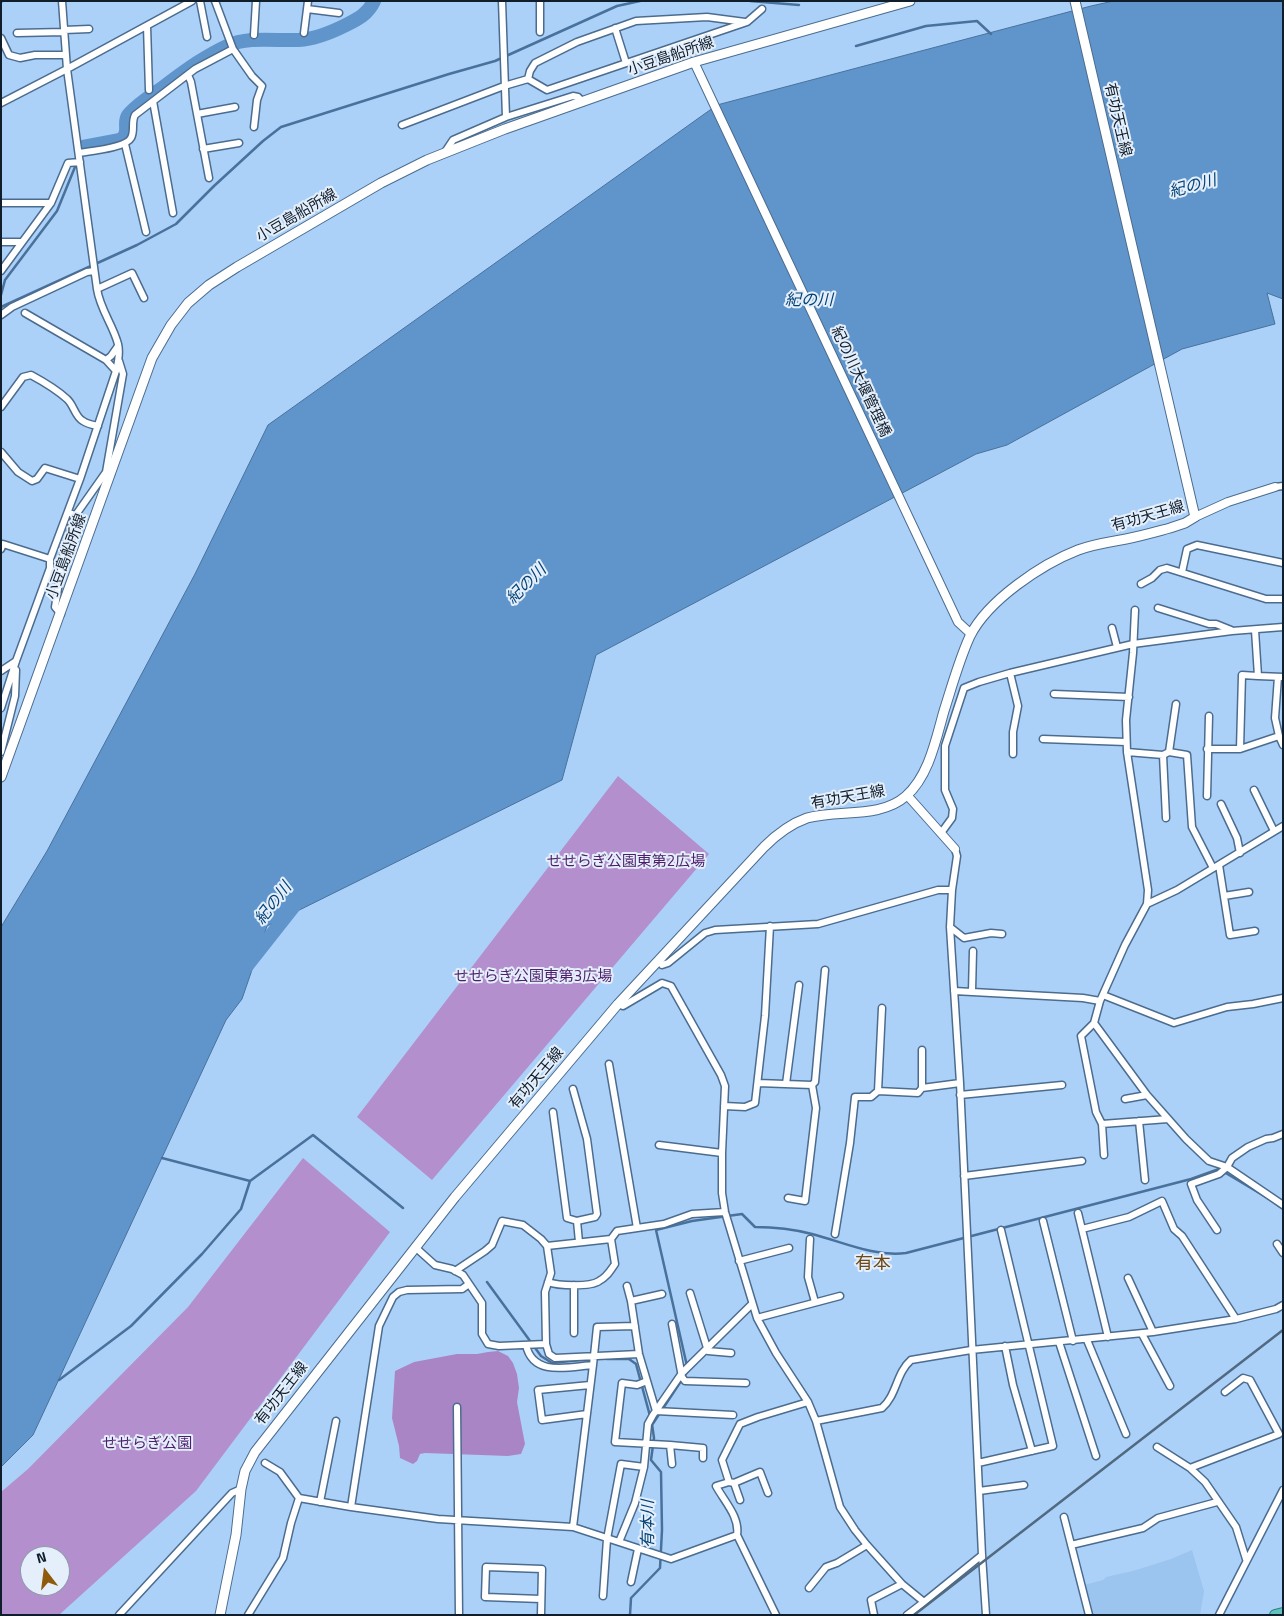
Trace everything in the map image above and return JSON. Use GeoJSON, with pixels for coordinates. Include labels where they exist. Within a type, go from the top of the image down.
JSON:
{"type":"FeatureCollection","features":[{"type":"Feature","properties":{"kind":"highway"},"geometry":{"type":"LineString","coordinates":[[1275,1615],[1283,1613]]}},
{"type":"Feature","properties":{"kind":"main road","name":"小豆島船所線"},"geometry":{"type":"LineString","coordinates":[[1,777],[60,614],[108,473],[152,358],[171,325],[188,303],[209,285],[381,183],[505,129],[694,62],[910,1]]}},
{"type":"Feature","properties":{"kind":"main road","name":"有功天王線"},"geometry":{"type":"LineString","coordinates":[[220,1615],[236,1536],[241,1489],[245,1471],[254,1452],[461,1190],[618,1004],[778,833],[808,818],[825,814],[883,808],[907,795],[923,774],[961,657],[971,634],[996,602],[1055,561],[1087,547],[1170,528],[1195,517],[1075,1]]}},
{"type":"Feature","properties":{"kind":"street"},"geometry":{"type":"LineString","coordinates":[[1,708],[50,568],[50,559],[98,426],[118,360],[119,345],[98,298],[92,260],[67,69],[62,1]]}},
{"type":"Feature","properties":{"kind":"street"},"geometry":{"type":"LineString","coordinates":[[1,102],[67,69],[192,1]]}},
{"type":"Feature","properties":{"kind":"street"},"geometry":{"type":"LineString","coordinates":[[200,1],[207,37]]}},
{"type":"Feature","properties":{"kind":"street"},"geometry":{"type":"LineString","coordinates":[[215,1],[232,45],[252,76],[262,86],[257,100],[254,127]]}},
{"type":"Feature","properties":{"kind":"street"},"geometry":{"type":"LineString","coordinates":[[254,35],[256,1]]}},
{"type":"Feature","properties":{"kind":"street"},"geometry":{"type":"LineString","coordinates":[[304,33],[308,1]]}},
{"type":"Feature","properties":{"kind":"street"},"geometry":{"type":"LineString","coordinates":[[502,1],[506,117]]}},
{"type":"Feature","properties":{"kind":"street"},"geometry":{"type":"LineString","coordinates":[[540,1],[540,32]]}},
{"type":"Feature","properties":{"kind":"street"},"geometry":{"type":"LineString","coordinates":[[307,9],[339,13]]}},
{"type":"Feature","properties":{"kind":"street"},"geometry":{"type":"LineString","coordinates":[[402,125],[504,86],[528,79],[547,90],[746,22],[762,10]]}},
{"type":"Feature","properties":{"kind":"street"},"geometry":{"type":"LineString","coordinates":[[528,79],[535,63],[577,42],[636,21],[707,17],[746,22]]}},
{"type":"Feature","properties":{"kind":"street"},"geometry":{"type":"LineString","coordinates":[[147,26],[149,90]]}},
{"type":"Feature","properties":{"kind":"street"},"geometry":{"type":"LineString","coordinates":[[616,28],[626,63]]}},
{"type":"Feature","properties":{"kind":"street"},"geometry":{"type":"LineString","coordinates":[[18,33],[89,29]]}},
{"type":"Feature","properties":{"kind":"street"},"geometry":{"type":"LineString","coordinates":[[1,38],[8,55],[20,58],[35,55],[66,55]]}},
{"type":"Feature","properties":{"kind":"street"},"geometry":{"type":"LineString","coordinates":[[79,152],[125,144],[131,138],[135,115],[196,69],[229,50],[232,45]]}},
{"type":"Feature","properties":{"kind":"street","name":"紀の川大堰管理橋"},"geometry":{"type":"LineString","coordinates":[[694,62],[958,622],[971,634]]}},
{"type":"Feature","properties":{"kind":"street"},"geometry":{"type":"LineString","coordinates":[[188,75],[191,82],[209,178]]}},
{"type":"Feature","properties":{"kind":"street"},"geometry":{"type":"LineString","coordinates":[[444,154],[453,140],[506,117],[573,96],[578,97],[583,102]]}},
{"type":"Feature","properties":{"kind":"street"},"geometry":{"type":"LineString","coordinates":[[153,101],[173,213]]}},
{"type":"Feature","properties":{"kind":"street"},"geometry":{"type":"LineString","coordinates":[[197,114],[235,107]]}},
{"type":"Feature","properties":{"kind":"street"},"geometry":{"type":"LineString","coordinates":[[204,149],[239,143]]}},
{"type":"Feature","properties":{"kind":"street"},"geometry":{"type":"LineString","coordinates":[[125,144],[146,232]]}},
{"type":"Feature","properties":{"kind":"street"},"geometry":{"type":"LineString","coordinates":[[1,271],[51,203],[68,163],[80,162]]}},
{"type":"Feature","properties":{"kind":"street"},"geometry":{"type":"LineString","coordinates":[[1,203],[51,203]]}},
{"type":"Feature","properties":{"kind":"street"},"geometry":{"type":"LineString","coordinates":[[1,242],[22,242]]}},
{"type":"Feature","properties":{"kind":"street"},"geometry":{"type":"LineString","coordinates":[[1,315],[12,307],[94,269]]}},
{"type":"Feature","properties":{"kind":"street"},"geometry":{"type":"LineString","coordinates":[[97,289],[132,273],[144,298]]}},
{"type":"Feature","properties":{"kind":"street"},"geometry":{"type":"LineString","coordinates":[[25,313],[106,360],[116,371]]}},
{"type":"Feature","properties":{"kind":"street"},"geometry":{"type":"LineString","coordinates":[[106,360],[119,345]]}},
{"type":"Feature","properties":{"kind":"street"},"geometry":{"type":"LineString","coordinates":[[60,614],[55,607],[64,552],[75,516],[108,473],[123,374],[118,360]]}},
{"type":"Feature","properties":{"kind":"street"},"geometry":{"type":"LineString","coordinates":[[1,407],[23,377],[31,375],[52,387],[68,400],[83,422],[98,426]]}},
{"type":"Feature","properties":{"kind":"street"},"geometry":{"type":"LineString","coordinates":[[1,452],[18,472],[32,481],[43,470],[48,468],[80,479]]}},
{"type":"Feature","properties":{"kind":"street"},"geometry":{"type":"LineString","coordinates":[[1195,517],[1228,502],[1279,487]]}},
{"type":"Feature","properties":{"kind":"street"},"geometry":{"type":"LineString","coordinates":[[68,512],[75,516]]}},
{"type":"Feature","properties":{"kind":"street"},"geometry":{"type":"LineString","coordinates":[[2,545],[50,559]]}},
{"type":"Feature","properties":{"kind":"street"},"geometry":{"type":"LineString","coordinates":[[1182,572],[1187,549],[1197,545],[1283,563]]}},
{"type":"Feature","properties":{"kind":"street"},"geometry":{"type":"LineString","coordinates":[[1141,584],[1152,578],[1160,570],[1167,568],[1266,599],[1283,599]]}},
{"type":"Feature","properties":{"kind":"street"},"geometry":{"type":"LineString","coordinates":[[1158,608],[1209,624],[1216,624],[1232,631]]}},
{"type":"Feature","properties":{"kind":"street"},"geometry":{"type":"LineString","coordinates":[[1104,1155],[1102,1124],[1096,1112],[1081,1036],[1094,1023],[1101,998],[1125,945],[1148,904],[1148,890],[1126,752],[1135,610]]}},
{"type":"Feature","properties":{"kind":"street"},"geometry":{"type":"LineString","coordinates":[[941,833],[952,818],[953,809],[944,790],[945,746],[964,688],[1010,673],[1117,647],[1232,631],[1283,627]]}},
{"type":"Feature","properties":{"kind":"street"},"geometry":{"type":"LineString","coordinates":[[1112,628],[1117,647]]}},
{"type":"Feature","properties":{"kind":"street"},"geometry":{"type":"LineString","coordinates":[[1255,630],[1258,676]]}},
{"type":"Feature","properties":{"kind":"street"},"geometry":{"type":"LineString","coordinates":[[1,671],[16,661]]}},
{"type":"Feature","properties":{"kind":"street"},"geometry":{"type":"LineString","coordinates":[[1,752],[15,696],[16,661]]}},
{"type":"Feature","properties":{"kind":"street"},"geometry":{"type":"LineString","coordinates":[[1010,673],[1018,706],[1013,732],[1013,754]]}},
{"type":"Feature","properties":{"kind":"street"},"geometry":{"type":"LineString","coordinates":[[1240,749],[1242,675],[1280,677],[1275,718],[1283,745]]}},
{"type":"Feature","properties":{"kind":"street"},"geometry":{"type":"LineString","coordinates":[[1054,694],[1129,697]]}},
{"type":"Feature","properties":{"kind":"street"},"geometry":{"type":"LineString","coordinates":[[1166,818],[1166,754],[1176,704]]}},
{"type":"Feature","properties":{"kind":"street"},"geometry":{"type":"LineString","coordinates":[[1207,796],[1209,716]]}},
{"type":"Feature","properties":{"kind":"street"},"geometry":{"type":"LineString","coordinates":[[1207,749],[1240,749],[1279,736]]}},
{"type":"Feature","properties":{"kind":"street"},"geometry":{"type":"LineString","coordinates":[[1044,739],[1126,742]]}},
{"type":"Feature","properties":{"kind":"street"},"geometry":{"type":"LineString","coordinates":[[1126,752],[1187,755],[1192,827],[1216,867],[1224,896],[1230,935],[1255,931]]}},
{"type":"Feature","properties":{"kind":"street"},"geometry":{"type":"LineString","coordinates":[[1254,790],[1274,831]]}},
{"type":"Feature","properties":{"kind":"street"},"geometry":{"type":"LineString","coordinates":[[907,795],[955,849],[957,856],[952,890],[950,927],[960,1083],[986,1615]]}},
{"type":"Feature","properties":{"kind":"street"},"geometry":{"type":"LineString","coordinates":[[1221,804],[1237,838],[1240,852]]}},
{"type":"Feature","properties":{"kind":"street"},"geometry":{"type":"LineString","coordinates":[[1148,904],[1216,867],[1283,826]]}},
{"type":"Feature","properties":{"kind":"street"},"geometry":{"type":"LineString","coordinates":[[662,965],[706,933],[715,930],[818,924],[938,890],[952,890]]}},
{"type":"Feature","properties":{"kind":"street"},"geometry":{"type":"LineString","coordinates":[[1224,896],[1249,892]]}},
{"type":"Feature","properties":{"kind":"street"},"geometry":{"type":"LineString","coordinates":[[724,1106],[745,1107],[755,1103],[765,1016],[770,926]]}},
{"type":"Feature","properties":{"kind":"street"},"geometry":{"type":"LineString","coordinates":[[950,927],[964,938],[991,933],[1002,934]]}},
{"type":"Feature","properties":{"kind":"street"},"geometry":{"type":"LineString","coordinates":[[972,991],[973,951]]}},
{"type":"Feature","properties":{"kind":"street"},"geometry":{"type":"LineString","coordinates":[[788,1198],[805,1201],[816,1108],[812,1085],[815,1082],[826,970]]}},
{"type":"Feature","properties":{"kind":"street"},"geometry":{"type":"LineString","coordinates":[[618,1004],[623,1006],[662,983],[671,986],[721,1074],[725,1086],[722,1192],[738,1261],[757,1318],[776,1353],[808,1402],[816,1421],[840,1507],[867,1544],[902,1584],[924,1602]]}},
{"type":"Feature","properties":{"kind":"street"},"geometry":{"type":"LineString","coordinates":[[786,1084],[798,984]]}},
{"type":"Feature","properties":{"kind":"street"},"geometry":{"type":"LineString","coordinates":[[954,991],[1101,998],[1174,1023],[1227,1007],[1283,998]]}},
{"type":"Feature","properties":{"kind":"street"},"geometry":{"type":"LineString","coordinates":[[878,1091],[882,1008]]}},
{"type":"Feature","properties":{"kind":"street"},"geometry":{"type":"LineString","coordinates":[[1094,1023],[1147,1095],[1209,1161],[1282,1203]]}},
{"type":"Feature","properties":{"kind":"street"},"geometry":{"type":"LineString","coordinates":[[835,1234],[850,1143],[855,1097],[871,1097],[878,1091],[918,1093],[922,1088],[922,1050]]}},
{"type":"Feature","properties":{"kind":"street"},"geometry":{"type":"LineString","coordinates":[[609,1064],[637,1228]]}},
{"type":"Feature","properties":{"kind":"street"},"geometry":{"type":"LineString","coordinates":[[758,1083],[812,1085]]}},
{"type":"Feature","properties":{"kind":"street"},"geometry":{"type":"LineString","coordinates":[[922,1088],[960,1083]]}},
{"type":"Feature","properties":{"kind":"street"},"geometry":{"type":"LineString","coordinates":[[960,1095],[1062,1085]]}},
{"type":"Feature","properties":{"kind":"street"},"geometry":{"type":"LineString","coordinates":[[553,1112],[567,1218],[577,1221],[595,1217],[597,1214],[587,1139],[573,1089]]}},
{"type":"Feature","properties":{"kind":"street"},"geometry":{"type":"LineString","coordinates":[[1124,1099],[1147,1095]]}},
{"type":"Feature","properties":{"kind":"street"},"geometry":{"type":"LineString","coordinates":[[1102,1124],[1168,1119]]}},
{"type":"Feature","properties":{"kind":"street"},"geometry":{"type":"LineString","coordinates":[[1139,1121],[1145,1180]]}},
{"type":"Feature","properties":{"kind":"street"},"geometry":{"type":"LineString","coordinates":[[1217,1230],[1197,1200],[1191,1184],[1224,1170],[1232,1158],[1248,1148],[1266,1139],[1283,1134]]}},
{"type":"Feature","properties":{"kind":"street"},"geometry":{"type":"LineString","coordinates":[[659,1145],[722,1153]]}},
{"type":"Feature","properties":{"kind":"street"},"geometry":{"type":"LineString","coordinates":[[964,1176],[1082,1161]]}},
{"type":"Feature","properties":{"kind":"street"},"geometry":{"type":"LineString","coordinates":[[1082,1229],[1129,1217],[1162,1202],[1174,1229],[1182,1236],[1236,1319]]}},
{"type":"Feature","properties":{"kind":"street"},"geometry":{"type":"LineString","coordinates":[[1078,1213],[1108,1337]]}},
{"type":"Feature","properties":{"kind":"street"},"geometry":{"type":"LineString","coordinates":[[547,1246],[611,1239],[617,1232],[664,1224],[692,1214],[726,1215]]}},
{"type":"Feature","properties":{"kind":"street"},"geometry":{"type":"LineString","coordinates":[[455,1271],[486,1251],[492,1244],[502,1221],[523,1225],[547,1246],[551,1273],[545,1292],[543,1344],[549,1354],[555,1358],[593,1361]]}},
{"type":"Feature","properties":{"kind":"street"},"geometry":{"type":"LineString","coordinates":[[577,1221],[579,1242]]}},
{"type":"Feature","properties":{"kind":"street"},"geometry":{"type":"LineString","coordinates":[[1043,1221],[1073,1341]]}},
{"type":"Feature","properties":{"kind":"street"},"geometry":{"type":"LineString","coordinates":[[978,1463],[1053,1446],[1001,1230]]}},
{"type":"Feature","properties":{"kind":"street"},"geometry":{"type":"LineString","coordinates":[[548,1282],[574,1285],[597,1283],[607,1276],[615,1264],[611,1239]]}},
{"type":"Feature","properties":{"kind":"street"},"geometry":{"type":"LineString","coordinates":[[810,1239],[808,1277],[815,1302]]}},
{"type":"Feature","properties":{"kind":"street"},"geometry":{"type":"LineString","coordinates":[[1277,1244],[1283,1253]]}},
{"type":"Feature","properties":{"kind":"street"},"geometry":{"type":"LineString","coordinates":[[415,1247],[435,1265],[455,1271],[462,1275],[469,1284],[482,1303],[482,1334],[488,1344],[499,1346],[543,1344]]}},
{"type":"Feature","properties":{"kind":"street"},"geometry":{"type":"LineString","coordinates":[[738,1261],[790,1248]]}},
{"type":"Feature","properties":{"kind":"street"},"geometry":{"type":"LineString","coordinates":[[1128,1278],[1153,1332]]}},
{"type":"Feature","properties":{"kind":"street"},"geometry":{"type":"LineString","coordinates":[[350,1507],[379,1326],[393,1297],[399,1292],[407,1290],[462,1289],[469,1284]]}},
{"type":"Feature","properties":{"kind":"street"},"geometry":{"type":"LineString","coordinates":[[574,1285],[574,1333]]}},
{"type":"Feature","properties":{"kind":"street"},"geometry":{"type":"LineString","coordinates":[[627,1286],[631,1301],[643,1383],[658,1412]]}},
{"type":"Feature","properties":{"kind":"street"},"geometry":{"type":"LineString","coordinates":[[690,1293],[706,1348],[708,1350],[731,1353]]}},
{"type":"Feature","properties":{"kind":"street"},"geometry":{"type":"LineString","coordinates":[[631,1301],[662,1294]]}},
{"type":"Feature","properties":{"kind":"street"},"geometry":{"type":"LineString","coordinates":[[757,1318],[840,1296]]}},
{"type":"Feature","properties":{"kind":"street"},"geometry":{"type":"LineString","coordinates":[[619,1542],[635,1503],[651,1444],[648,1424],[684,1374],[706,1348],[752,1304]]}},
{"type":"Feature","properties":{"kind":"street"},"geometry":{"type":"LineString","coordinates":[[816,1421],[882,1408],[889,1402],[904,1366],[911,1360],[1005,1346],[1142,1334],[1236,1319],[1276,1309],[1283,1305]]}},
{"type":"Feature","properties":{"kind":"street"},"geometry":{"type":"LineString","coordinates":[[672,1324],[684,1374]]}},
{"type":"Feature","properties":{"kind":"street"},"geometry":{"type":"LineString","coordinates":[[573,1527],[598,1327],[635,1326]]}},
{"type":"Feature","properties":{"kind":"street"},"geometry":{"type":"LineString","coordinates":[[1142,1334],[1170,1386]]}},
{"type":"Feature","properties":{"kind":"street"},"geometry":{"type":"LineString","coordinates":[[1087,1340],[1126,1434]]}},
{"type":"Feature","properties":{"kind":"street"},"geometry":{"type":"LineString","coordinates":[[1059,1342],[1096,1456]]}},
{"type":"Feature","properties":{"kind":"street"},"geometry":{"type":"LineString","coordinates":[[527,1345],[530,1358],[536,1364],[547,1368],[639,1354]]}},
{"type":"Feature","properties":{"kind":"street"},"geometry":{"type":"LineString","coordinates":[[1005,1346],[1013,1385],[1032,1451]]}},
{"type":"Feature","properties":{"kind":"street"},"geometry":{"type":"LineString","coordinates":[[684,1374],[746,1383]]}},
{"type":"Feature","properties":{"kind":"street"},"geometry":{"type":"LineString","coordinates":[[1190,1468],[1279,1434],[1250,1380],[1243,1378],[1224,1392]]}},
{"type":"Feature","properties":{"kind":"street"},"geometry":{"type":"LineString","coordinates":[[643,1383],[622,1383],[615,1442],[703,1448],[703,1458]]}},
{"type":"Feature","properties":{"kind":"street"},"geometry":{"type":"LineString","coordinates":[[587,1414],[542,1420],[538,1390],[590,1385]]}},
{"type":"Feature","properties":{"kind":"street"},"geometry":{"type":"LineString","coordinates":[[740,1500],[722,1460],[740,1424],[808,1402]]}},
{"type":"Feature","properties":{"kind":"street"},"geometry":{"type":"LineString","coordinates":[[457,1407],[459,1615]]}},
{"type":"Feature","properties":{"kind":"street"},"geometry":{"type":"LineString","coordinates":[[658,1412],[733,1414]]}},
{"type":"Feature","properties":{"kind":"street"},"geometry":{"type":"LineString","coordinates":[[320,1502],[336,1421]]}},
{"type":"Feature","properties":{"kind":"street"},"geometry":{"type":"LineString","coordinates":[[670,1445],[672,1464]]}},
{"type":"Feature","properties":{"kind":"street"},"geometry":{"type":"LineString","coordinates":[[1157,1447],[1190,1468],[1205,1482],[1236,1528],[1246,1559]]}},
{"type":"Feature","properties":{"kind":"street"},"geometry":{"type":"LineString","coordinates":[[265,1463],[280,1472],[299,1498],[350,1507],[458,1521],[573,1527],[671,1559],[737,1535]]}},
{"type":"Feature","properties":{"kind":"street"},"geometry":{"type":"LineString","coordinates":[[603,1596],[606,1538],[620,1464],[644,1466]]}},
{"type":"Feature","properties":{"kind":"street"},"geometry":{"type":"LineString","coordinates":[[768,1493],[760,1472],[716,1486],[736,1519],[737,1535],[776,1615]]}},
{"type":"Feature","properties":{"kind":"street"},"geometry":{"type":"LineString","coordinates":[[979,1491],[1024,1485]]}},
{"type":"Feature","properties":{"kind":"street"},"geometry":{"type":"LineString","coordinates":[[119,1615],[232,1493],[241,1489]]}},
{"type":"Feature","properties":{"kind":"street"},"geometry":{"type":"LineString","coordinates":[[1219,1615],[1283,1490]]}},
{"type":"Feature","properties":{"kind":"street"},"geometry":{"type":"LineString","coordinates":[[248,1615],[284,1558],[291,1523],[299,1498]]}},
{"type":"Feature","properties":{"kind":"street"},"geometry":{"type":"LineString","coordinates":[[1071,1545],[1143,1528],[1158,1518],[1217,1502]]}},
{"type":"Feature","properties":{"kind":"street"},"geometry":{"type":"LineString","coordinates":[[1064,1518],[1089,1615]]}},
{"type":"Feature","properties":{"kind":"street"},"geometry":{"type":"LineString","coordinates":[[809,1588],[826,1567],[837,1563],[867,1544]]}},
{"type":"Feature","properties":{"kind":"street"},"geometry":{"type":"LineString","coordinates":[[631,1582],[638,1549]]}},
{"type":"Feature","properties":{"kind":"street"},"geometry":{"type":"LineString","coordinates":[[907,1615],[982,1555]]}},
{"type":"Feature","properties":{"kind":"street"},"geometry":{"type":"LineString","coordinates":[[541,1599],[485,1597],[486,1567],[542,1569],[541,1615]]}},
{"type":"Feature","properties":{"kind":"street"},"geometry":{"type":"LineString","coordinates":[[874,1615],[871,1600],[902,1584]]}},
{"type":"Feature","properties":{"kind":"shaded area"},"geometry":{"type":"Polygon","coordinates":[[[498,1351],[508,1356],[517,1374],[519,1388],[517,1402],[525,1444],[521,1454],[508,1456],[425,1453],[420,1454],[417,1461],[413,1464],[400,1458],[392,1418],[395,1371],[414,1362],[457,1354],[498,1351]]]}},
{"type":"Feature","properties":{"kind":"shaded area"},"geometry":{"type":"Polygon","coordinates":[[[1192,1550],[1204,1591],[1200,1615],[1093,1615],[1084,1585],[1171,1559],[1192,1550]]]}},
{"type":"Feature","properties":{"kind":"green space"},"geometry":{"type":"Polygon","coordinates":[[[618,776],[709,854],[432,1180],[357,1117],[618,776]]]}},
{"type":"Feature","properties":{"kind":"green space","name":"せせらぎ公園"},"geometry":{"type":"Polygon","coordinates":[[[303,1158],[390,1232],[196,1491],[59,1615],[1,1615],[1,1492],[28,1469],[188,1307],[303,1158]]]}},
{"type":"Feature","properties":{"kind":"water","name":"紀の川"},"geometry":{"type":"Polygon","coordinates":[[[1114,1],[1283,1],[1283,299],[1267,293],[1275,324],[1182,349],[1007,445],[976,454],[596,655],[562,780],[267,926],[242,999],[226,1020],[33,1435],[1,1467],[1,927],[47,851],[195,574],[268,425],[717,105],[1114,1]]]}},
{"type":"Feature","properties":{"kind":"waterway"},"geometry":{"type":"LineString","coordinates":[[83,147],[120,140],[124,137],[126,131],[127,116],[134,109],[188,69],[219,50],[244,41],[299,40],[317,37],[359,18],[366,13],[374,1]]}},
{"type":"Feature","properties":{"kind":"waterway"},"geometry":{"type":"LineString","coordinates":[[1,307],[137,245],[176,224],[214,186],[281,127],[495,61],[617,6],[640,1]]}},
{"type":"Feature","properties":{"kind":"waterway"},"geometry":{"type":"LineString","coordinates":[[750,1],[799,5]]}},
{"type":"Feature","properties":{"kind":"waterway"},"geometry":{"type":"LineString","coordinates":[[856,46],[926,26],[977,21],[991,34]]}},
{"type":"Feature","properties":{"kind":"waterway"},"geometry":{"type":"LineString","coordinates":[[1,295],[5,280],[57,211],[75,167]]}},
{"type":"Feature","properties":{"kind":"waterway","name":"紀の川"},"geometry":{"type":"LineString","coordinates":[[246,967],[298,901]]}},
{"type":"Feature","properties":{"kind":"waterway"},"geometry":{"type":"LineString","coordinates":[[59,1380],[131,1326],[202,1254],[241,1209],[250,1181],[313,1135],[403,1208]]}},
{"type":"Feature","properties":{"kind":"waterway"},"geometry":{"type":"LineString","coordinates":[[162,1158],[250,1181]]}},
{"type":"Feature","properties":{"kind":"waterway"},"geometry":{"type":"LineString","coordinates":[[687,1366],[656,1230],[692,1221],[742,1214],[755,1227],[798,1231],[870,1251],[894,1254],[906,1253],[1191,1179],[1219,1169],[1271,1200]]}},
{"type":"Feature","properties":{"kind":"waterway"},"geometry":{"type":"LineString","coordinates":[[1275,1203],[1283,1209]]}},
{"type":"Feature","properties":{"kind":"waterway"},"geometry":{"type":"LineString","coordinates":[[487,1282],[541,1356],[552,1363],[589,1359]]}},
{"type":"Feature","properties":{"kind":"waterway"},"geometry":{"type":"LineString","coordinates":[[607,1359],[629,1359],[636,1364],[650,1416]]}},
{"type":"Feature","properties":{"kind":"waterway"},"geometry":{"type":"LineString","coordinates":[[652,1425],[687,1372]]}},
{"type":"Feature","properties":{"kind":"waterway","name":"有本川"},"geometry":{"type":"LineString","coordinates":[[630,1615],[631,1598],[660,1568],[662,1530],[661,1472],[651,1460],[654,1438],[652,1424]]}},
{"type":"Feature","properties":{"kind":"railway"},"geometry":{"type":"LineString","coordinates":[[914,1615],[1283,1330]]}},
{"type":"Feature","properties":{"kind":"district","name":"有本"},"geometry":{"type":"Point","coordinates":[873,1265]}},
{"type":"Feature","properties":{"kind":"park label","name":"せせらぎ公園東第2広場"},"geometry":{"type":"Point","coordinates":[626,862]}},
{"type":"Feature","properties":{"kind":"park label","name":"せせらぎ公園東第3広場"},"geometry":{"type":"Point","coordinates":[533,977]}}]}
